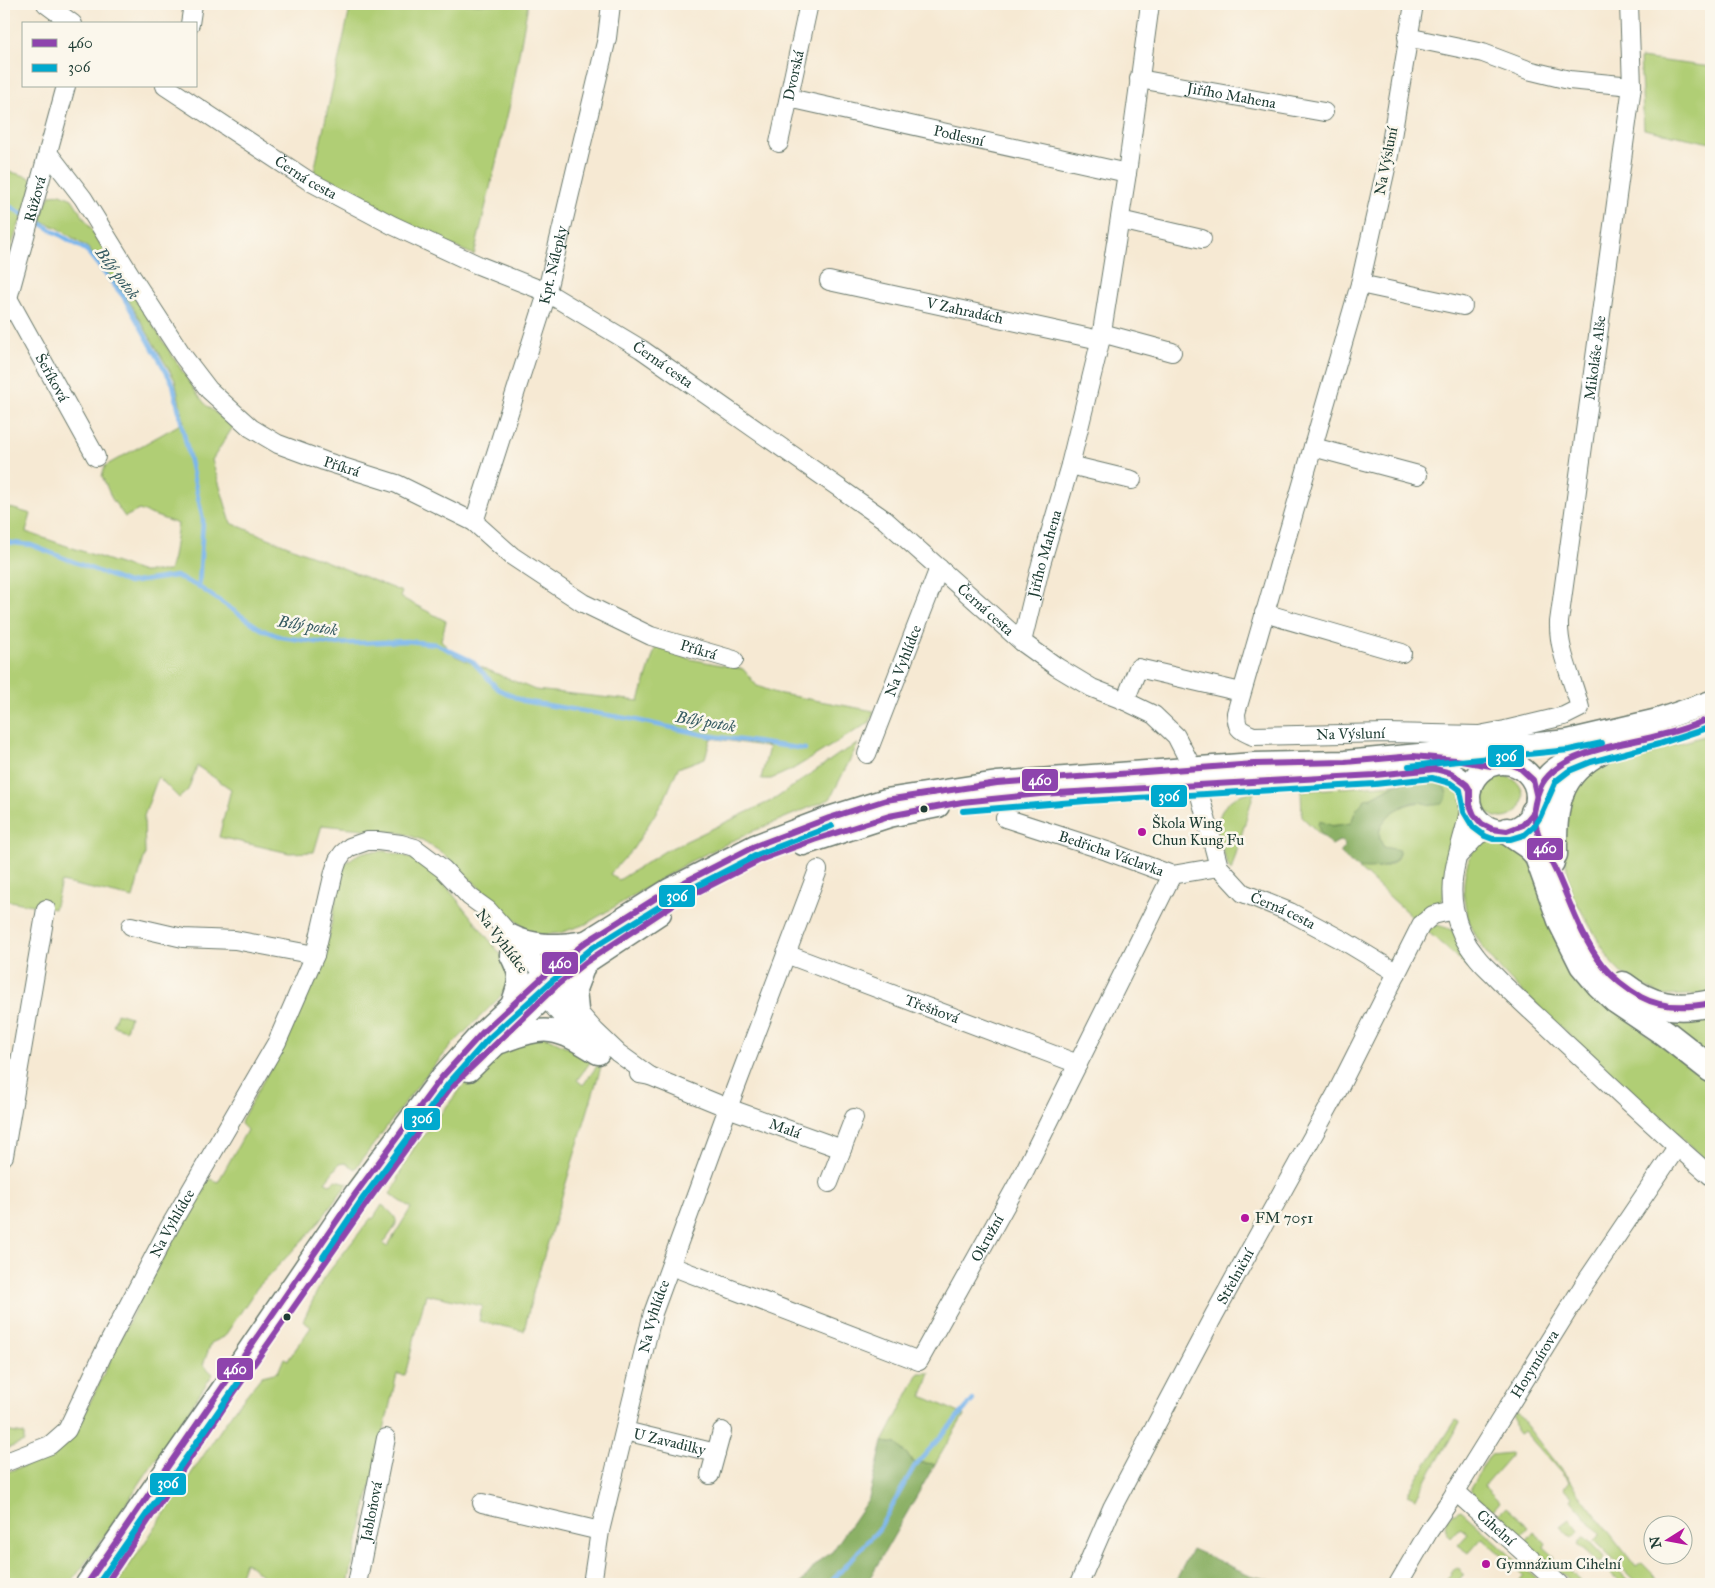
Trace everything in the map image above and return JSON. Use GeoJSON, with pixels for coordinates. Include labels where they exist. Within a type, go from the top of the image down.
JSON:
{"type":"FeatureCollection","features":[{"type":"Feature","properties":{"kind":"highway"},"geometry":{"type":"LineString","coordinates":[[1560,881],[1554,854],[1553,821],[1557,801],[1570,774],[1584,761],[1602,750]]}},
{"type":"Feature","properties":{"kind":"highway"},"geometry":{"type":"LineString","coordinates":[[1535,805],[1542,844],[1576,917],[1597,957],[1619,982],[1641,998],[1665,1006],[1711,1003]]}},
{"type":"Feature","properties":{"kind":"highway"},"geometry":{"type":"LineString","coordinates":[[1499,830],[1529,846],[1537,854],[1562,923],[1583,965],[1599,984],[1616,1000],[1665,1033],[1711,1070]]}},
{"type":"Feature","properties":{"kind":"main road"},"geometry":{"type":"LineString","coordinates":[[87,1584],[362,1185],[442,1078],[482,1034],[512,1005],[545,985],[586,952],[674,904],[762,859],[889,816],[962,802],[1195,776],[1254,764],[1345,762],[1568,741],[1658,720],[1711,702]]}},
{"type":"Feature","properties":{"kind":"main road"},"geometry":{"type":"LineString","coordinates":[[1195,776],[1366,776],[1436,769],[1457,776],[1470,797],[1474,815],[1482,824],[1499,830],[1523,825],[1535,805],[1546,777],[1558,767],[1573,759],[1663,734],[1711,718]]}},
{"type":"Feature","properties":{"kind":"main road"},"geometry":{"type":"LineString","coordinates":[[1520,768],[1568,741]]}},
{"type":"Feature","properties":{"kind":"main road"},"geometry":{"type":"LineString","coordinates":[[1413,756],[1456,760],[1491,766],[1510,764],[1520,768],[1532,780],[1535,805]]}},
{"type":"Feature","properties":{"kind":"main road"},"geometry":{"type":"LineString","coordinates":[[1470,797],[1478,776],[1491,766]]}},
{"type":"Feature","properties":{"kind":"main road"},"geometry":{"type":"LineString","coordinates":[[512,1005],[520,982],[510,945],[566,945],[586,952]]}},
{"type":"Feature","properties":{"kind":"main road"},"geometry":{"type":"LineString","coordinates":[[577,1010],[575,989],[586,952]]}},
{"type":"Feature","properties":{"kind":"main road"},"geometry":{"type":"LineString","coordinates":[[106,1584],[234,1394],[366,1204],[452,1088],[493,1045],[545,985]]}},
{"type":"Feature","properties":{"kind":"main road"},"geometry":{"type":"LineString","coordinates":[[493,1045],[536,1030],[550,1030],[573,1037],[598,1053]]}},
{"type":"Feature","properties":{"kind":"street"},"geometry":{"type":"LineString","coordinates":[[46,4],[70,22]]}},
{"type":"Feature","properties":{"kind":"street"},"geometry":{"type":"LineString","coordinates":[[190,22],[193,4]]}},
{"type":"Feature","properties":{"kind":"street","name":"Kpt. Nálepky"},"geometry":{"type":"LineString","coordinates":[[474,522],[544,303],[607,38],[611,4]]}},
{"type":"Feature","properties":{"kind":"street","name":"Jiřího Mahena"},"geometry":{"type":"LineString","coordinates":[[1022,642],[1041,564],[1070,465],[1101,338],[1127,173],[1150,4]]}},
{"type":"Feature","properties":{"kind":"street","name":"Na Výsluní"},"geometry":{"type":"LineString","coordinates":[[1414,4],[1407,37],[1389,156],[1360,284],[1241,692],[1236,713],[1236,725],[1240,730],[1253,736],[1388,733],[1479,735],[1564,716],[1580,708]]}},
{"type":"Feature","properties":{"kind":"street","name":"Mikoláše Alše"},"geometry":{"type":"LineString","coordinates":[[1580,708],[1558,636],[1558,622],[1632,86],[1629,4]]}},
{"type":"Feature","properties":{"kind":"street","name":"Dvorská"},"geometry":{"type":"LineString","coordinates":[[779,143],[808,8]]}},
{"type":"Feature","properties":{"kind":"street"},"geometry":{"type":"LineString","coordinates":[[1407,37],[1482,53],[1528,70],[1569,80],[1632,86]]}},
{"type":"Feature","properties":{"kind":"street","name":"Jiřího Mahena"},"geometry":{"type":"LineString","coordinates":[[1139,79],[1324,112]]}},
{"type":"Feature","properties":{"kind":"street","name":"Růžová"},"geometry":{"type":"LineString","coordinates":[[6,306],[66,88]]}},
{"type":"Feature","properties":{"kind":"street","name":"Černá cesta"},"geometry":{"type":"LineString","coordinates":[[174,89],[309,181],[384,221],[478,264],[546,292],[641,349],[877,514],[1022,642],[1057,667],[1092,688],[1154,715],[1176,736],[1195,776],[1219,867],[1243,893],[1290,912],[1344,941],[1397,973]]}},
{"type":"Feature","properties":{"kind":"street","name":"Podlesní"},"geometry":{"type":"LineString","coordinates":[[789,98],[1127,173]]}},
{"type":"Feature","properties":{"kind":"street","name":"Příkrá"},"geometry":{"type":"LineString","coordinates":[[49,154],[83,198],[183,356],[209,390],[251,428],[278,444],[397,484],[474,522],[512,556],[584,603],[651,636],[734,660]]}},
{"type":"Feature","properties":{"kind":"street"},"geometry":{"type":"LineString","coordinates":[[1120,220],[1202,239]]}},
{"type":"Feature","properties":{"kind":"street","name":"V Zahradách"},"geometry":{"type":"LineString","coordinates":[[829,281],[1095,339],[1101,338]]}},
{"type":"Feature","properties":{"kind":"street"},"geometry":{"type":"LineString","coordinates":[[1360,284],[1463,306]]}},
{"type":"Feature","properties":{"kind":"street","name":"Šeříková"},"geometry":{"type":"LineString","coordinates":[[6,306],[96,457]]}},
{"type":"Feature","properties":{"kind":"street"},"geometry":{"type":"LineString","coordinates":[[1101,338],[1109,334],[1172,352]]}},
{"type":"Feature","properties":{"kind":"street"},"geometry":{"type":"LineString","coordinates":[[1313,447],[1418,476]]}},
{"type":"Feature","properties":{"kind":"street"},"geometry":{"type":"LineString","coordinates":[[1070,465],[1132,480]]}},
{"type":"Feature","properties":{"kind":"street","name":"Na Vyhlídce"},"geometry":{"type":"LineString","coordinates":[[867,754],[939,568]]}},
{"type":"Feature","properties":{"kind":"street"},"geometry":{"type":"LineString","coordinates":[[1264,613],[1402,653]]}},
{"type":"Feature","properties":{"kind":"street"},"geometry":{"type":"LineString","coordinates":[[1125,701],[1138,668],[1241,692]]}},
{"type":"Feature","properties":{"kind":"street"},"geometry":{"type":"LineString","coordinates":[[1470,797],[1468,819],[1452,882],[1454,910],[1464,938],[1477,958],[1510,991],[1677,1147],[1711,1176]]}},
{"type":"Feature","properties":{"kind":"street","name":"Bedřicha Václavka"},"geometry":{"type":"LineString","coordinates":[[1005,818],[1107,851],[1172,875],[1219,867]]}},
{"type":"Feature","properties":{"kind":"street"},"geometry":{"type":"LineString","coordinates":[[1457,858],[1478,835],[1499,830]]}},
{"type":"Feature","properties":{"kind":"street","name":"Na Vyhlídce"},"geometry":{"type":"LineString","coordinates":[[4,1463],[50,1445],[67,1430],[105,1350],[170,1226],[277,1042],[315,956],[338,860],[350,847],[358,843],[378,841],[415,848],[443,869],[470,897],[482,918],[510,945],[545,985],[572,1029],[598,1053],[634,1073],[650,1076],[728,1108]]}},
{"type":"Feature","properties":{"kind":"street","name":"Na Vyhlídce"},"geometry":{"type":"LineString","coordinates":[[592,1584],[600,1531],[653,1314],[818,870]]}},
{"type":"Feature","properties":{"kind":"street","name":"Okružní"},"geometry":{"type":"LineString","coordinates":[[671,1266],[919,1361],[1023,1174],[1172,875]]}},
{"type":"Feature","properties":{"kind":"street"},"geometry":{"type":"LineString","coordinates":[[4,1156],[46,909]]}},
{"type":"Feature","properties":{"kind":"street","name":"Střelniční"},"geometry":{"type":"LineString","coordinates":[[1079,1584],[1112,1508],[1214,1315],[1336,1094],[1421,924],[1434,915],[1454,910]]}},
{"type":"Feature","properties":{"kind":"street"},"geometry":{"type":"LineString","coordinates":[[131,926],[184,938],[235,940],[315,956]]}},
{"type":"Feature","properties":{"kind":"street","name":"Třešňová"},"geometry":{"type":"LineString","coordinates":[[786,954],[1078,1064]]}},
{"type":"Feature","properties":{"kind":"street","name":"Na Vyhlídce"},"geometry":{"type":"LineString","coordinates":[[545,985],[577,1010],[618,1053],[650,1076]]}},
{"type":"Feature","properties":{"kind":"street","name":"Malá"},"geometry":{"type":"LineString","coordinates":[[728,1108],[842,1149]]}},
{"type":"Feature","properties":{"kind":"street"},"geometry":{"type":"LineString","coordinates":[[829,1183],[854,1118]]}},
{"type":"Feature","properties":{"kind":"street","name":"Horymírova"},"geometry":{"type":"LineString","coordinates":[[1398,1584],[1429,1531],[1585,1283],[1677,1147]]}},
{"type":"Feature","properties":{"kind":"street","name":"U Zavadilky"},"geometry":{"type":"LineString","coordinates":[[625,1431],[716,1453]]}},
{"type":"Feature","properties":{"kind":"street","name":"U Zavadilky"},"geometry":{"type":"LineString","coordinates":[[710,1475],[722,1431]]}},
{"type":"Feature","properties":{"kind":"street","name":"Jabloňová"},"geometry":{"type":"LineString","coordinates":[[357,1584],[386,1438]]}},
{"type":"Feature","properties":{"kind":"street","name":"Cihelní"},"geometry":{"type":"LineString","coordinates":[[1455,1491],[1559,1584]]}},
{"type":"Feature","properties":{"kind":"street"},"geometry":{"type":"LineString","coordinates":[[482,1503],[600,1531]]}},
{"type":"Feature","properties":{"kind":"green space"},"geometry":{"type":"Polygon","coordinates":[[[351,4],[528,4],[510,104],[474,255],[398,222],[313,176],[351,4]]]}},
{"type":"Feature","properties":{"kind":"green space"},"geometry":{"type":"Polygon","coordinates":[[[1640,58],[1711,67],[1711,143],[1644,129],[1640,58]]]}},
{"type":"Feature","properties":{"kind":"green space"},"geometry":{"type":"Polygon","coordinates":[[[4,170],[29,177],[33,181],[28,205],[18,227],[4,268],[4,170]]]}},
{"type":"Feature","properties":{"kind":"green space"},"geometry":{"type":"Polygon","coordinates":[[[61,194],[72,199],[195,391],[206,405],[233,427],[212,460],[231,523],[402,592],[400,597],[446,621],[441,640],[455,656],[535,690],[639,701],[656,646],[690,659],[743,669],[757,686],[776,693],[874,711],[870,722],[793,769],[771,779],[761,779],[769,747],[711,738],[705,758],[678,768],[665,798],[633,849],[610,874],[619,880],[665,851],[775,799],[839,754],[858,744],[830,799],[751,832],[689,862],[586,924],[560,933],[540,935],[525,928],[511,917],[441,852],[422,840],[402,833],[322,825],[314,852],[289,853],[219,837],[231,789],[197,766],[188,790],[179,798],[158,777],[144,816],[145,854],[133,898],[61,882],[54,909],[4,900],[4,506],[31,514],[26,532],[143,572],[169,571],[178,524],[139,510],[125,517],[112,499],[102,476],[105,466],[184,422],[175,380],[126,296],[88,248],[58,228],[41,221],[45,204],[51,195],[61,194]]]}},
{"type":"Feature","properties":{"kind":"green space"},"geometry":{"type":"Polygon","coordinates":[[[1711,734],[1711,994],[1663,996],[1622,974],[1612,964],[1572,895],[1562,826],[1574,788],[1593,771],[1613,763],[1711,734]]]}},
{"type":"Feature","properties":{"kind":"green space"},"geometry":{"type":"Polygon","coordinates":[[[1434,775],[1445,776],[1463,797],[1463,808],[1446,873],[1443,899],[1437,908],[1419,921],[1357,867],[1376,868],[1394,862],[1399,851],[1384,847],[1380,838],[1380,829],[1390,814],[1408,805],[1426,803],[1444,787],[1434,775]]]}},
{"type":"Feature","properties":{"kind":"green space"},"geometry":{"type":"Polygon","coordinates":[[[1434,775],[1446,791],[1447,794],[1444,801],[1434,805],[1417,802],[1411,803],[1391,814],[1381,826],[1380,840],[1384,847],[1399,850],[1398,856],[1390,864],[1371,869],[1356,867],[1340,852],[1344,847],[1343,842],[1339,841],[1332,845],[1321,833],[1318,824],[1320,821],[1333,826],[1351,823],[1356,810],[1365,799],[1371,798],[1396,784],[1434,775]]]}},
{"type":"Feature","properties":{"kind":"green space"},"geometry":{"type":"Polygon","coordinates":[[[1502,776],[1517,782],[1523,797],[1517,812],[1502,818],[1487,812],[1481,797],[1487,782],[1502,776]]]}},
{"type":"Feature","properties":{"kind":"green space"},"geometry":{"type":"Polygon","coordinates":[[[1396,784],[1371,798],[1356,810],[1351,823],[1319,829],[1323,837],[1302,817],[1301,791],[1396,784]]]}},
{"type":"Feature","properties":{"kind":"green space"},"geometry":{"type":"Polygon","coordinates":[[[1254,792],[1231,871],[1218,833],[1221,812],[1235,798],[1254,792]]]}},
{"type":"Feature","properties":{"kind":"green space"},"geometry":{"type":"Polygon","coordinates":[[[1500,840],[1522,847],[1617,1011],[1711,1084],[1711,1165],[1515,985],[1481,945],[1473,931],[1464,900],[1467,865],[1472,853],[1478,846],[1500,840]]]}},
{"type":"Feature","properties":{"kind":"green space"},"geometry":{"type":"Polygon","coordinates":[[[385,851],[403,855],[420,863],[443,882],[507,962],[509,977],[506,988],[499,998],[453,1044],[422,1080],[355,1169],[345,1163],[339,1164],[325,1182],[330,1184],[336,1180],[348,1183],[316,1226],[257,1288],[224,1337],[211,1343],[203,1365],[213,1374],[70,1584],[4,1584],[4,1473],[44,1459],[62,1446],[78,1427],[137,1305],[206,1180],[210,1179],[218,1182],[247,1130],[241,1124],[242,1119],[284,1043],[316,976],[329,935],[343,865],[364,852],[385,851]]]}},
{"type":"Feature","properties":{"kind":"green space"},"geometry":{"type":"Polygon","coordinates":[[[1437,925],[1453,931],[1509,998],[1507,1002],[1427,931],[1437,925]]]}},
{"type":"Feature","properties":{"kind":"green space"},"geometry":{"type":"Polygon","coordinates":[[[117,1013],[130,1017],[126,1030],[113,1026],[117,1013]]]}},
{"type":"Feature","properties":{"kind":"green space"},"geometry":{"type":"Polygon","coordinates":[[[1653,1016],[1682,1020],[1711,1016],[1711,1059],[1653,1016]]]}},
{"type":"Feature","properties":{"kind":"green space"},"geometry":{"type":"Polygon","coordinates":[[[541,1034],[591,1059],[577,1080],[583,1085],[597,1066],[601,1067],[534,1289],[524,1331],[479,1321],[482,1306],[426,1294],[405,1375],[397,1374],[348,1584],[273,1584],[245,1562],[237,1584],[117,1584],[234,1410],[262,1376],[278,1372],[284,1358],[288,1360],[311,1327],[303,1321],[323,1279],[371,1218],[373,1219],[382,1205],[396,1219],[395,1227],[383,1244],[387,1247],[411,1208],[390,1194],[399,1180],[397,1179],[415,1146],[462,1087],[488,1059],[541,1034]]]}},
{"type":"Feature","properties":{"kind":"green space"},"geometry":{"type":"Polygon","coordinates":[[[919,1373],[930,1373],[922,1396],[964,1415],[935,1464],[913,1462],[897,1444],[883,1442],[919,1373]]]}},
{"type":"Feature","properties":{"kind":"green space"},"geometry":{"type":"Polygon","coordinates":[[[1516,1412],[1636,1567],[1642,1563],[1642,1566],[1645,1566],[1663,1584],[1638,1584],[1594,1541],[1600,1534],[1571,1500],[1573,1497],[1564,1487],[1569,1482],[1524,1431],[1519,1434],[1513,1417],[1516,1412]]]}},
{"type":"Feature","properties":{"kind":"green space"},"geometry":{"type":"Polygon","coordinates":[[[1456,1420],[1460,1422],[1416,1498],[1407,1494],[1420,1472],[1456,1420]]]}},
{"type":"Feature","properties":{"kind":"green space"},"geometry":{"type":"Polygon","coordinates":[[[4,1431],[24,1434],[24,1442],[4,1450],[4,1431]]]}},
{"type":"Feature","properties":{"kind":"green space"},"geometry":{"type":"Polygon","coordinates":[[[883,1442],[897,1444],[913,1462],[935,1464],[872,1574],[866,1584],[800,1584],[821,1559],[832,1552],[869,1498],[883,1442]]]}},
{"type":"Feature","properties":{"kind":"green space"},"geometry":{"type":"Polygon","coordinates":[[[1512,1454],[1484,1486],[1500,1502],[1492,1511],[1471,1492],[1471,1486],[1490,1455],[1512,1454]]]}},
{"type":"Feature","properties":{"kind":"green space"},"geometry":{"type":"Polygon","coordinates":[[[1506,1507],[1529,1527],[1520,1537],[1497,1516],[1506,1507]]]}},
{"type":"Feature","properties":{"kind":"green space"},"geometry":{"type":"Polygon","coordinates":[[[1460,1510],[1542,1584],[1517,1584],[1524,1575],[1482,1538],[1469,1553],[1458,1545],[1468,1534],[1460,1528],[1451,1538],[1445,1525],[1451,1515],[1460,1510]]]}},
{"type":"Feature","properties":{"kind":"green space"},"geometry":{"type":"Polygon","coordinates":[[[1570,1519],[1579,1531],[1572,1538],[1560,1527],[1570,1519]]]}},
{"type":"Feature","properties":{"kind":"green space"},"geometry":{"type":"Polygon","coordinates":[[[1534,1532],[1546,1543],[1544,1547],[1555,1557],[1550,1563],[1526,1542],[1534,1532]]]}},
{"type":"Feature","properties":{"kind":"green space"},"geometry":{"type":"Polygon","coordinates":[[[1584,1536],[1605,1558],[1600,1564],[1578,1544],[1584,1536]]]}},
{"type":"Feature","properties":{"kind":"green space"},"geometry":{"type":"Polygon","coordinates":[[[1192,1549],[1250,1575],[1269,1580],[1265,1584],[1174,1584],[1192,1549]]]}},
{"type":"Feature","properties":{"kind":"green space"},"geometry":{"type":"Polygon","coordinates":[[[1560,1562],[1583,1583],[1573,1584],[1555,1568],[1560,1562]]]}},
{"type":"Feature","properties":{"kind":"green space"},"geometry":{"type":"Polygon","coordinates":[[[1611,1563],[1632,1584],[1622,1584],[1606,1569],[1611,1563]]]}},
{"type":"Feature","properties":{"kind":"green space"},"geometry":{"type":"Polygon","coordinates":[[[1457,1568],[1464,1574],[1455,1584],[1442,1584],[1452,1574],[1451,1572],[1457,1568]]]}},
{"type":"Feature","properties":{"kind":"waterway","name":"Bílý potok"},"geometry":{"type":"LineString","coordinates":[[4,203],[26,216]]}},
{"type":"Feature","properties":{"kind":"waterway","name":"Bílý potok"},"geometry":{"type":"LineString","coordinates":[[33,219],[86,250],[123,296],[173,384],[203,520],[199,587],[261,629],[281,637],[331,644],[407,641],[436,644],[472,661],[498,689],[523,701],[631,719],[705,735],[805,749]]}},
{"type":"Feature","properties":{"kind":"waterway"},"geometry":{"type":"LineString","coordinates":[[4,542],[31,545],[128,583],[176,576],[199,587]]}},
{"type":"Feature","properties":{"kind":"waterway"},"geometry":{"type":"LineString","coordinates":[[829,1584],[879,1529],[914,1467],[973,1400]]}},
{"type":"Feature","properties":{"kind":"transit line","name":"460"},"geometry":{"type":"LineString","coordinates":[[1711,718],[1674,732],[1601,749],[1571,759],[1545,779],[1538,794],[1534,810],[1535,823],[1540,839],[1578,924],[1603,966],[1620,983],[1649,1001],[1675,1006],[1711,1003]]}},
{"type":"Feature","properties":{"kind":"transit line","name":"306"},"geometry":{"type":"LineString","coordinates":[[963,811],[1086,801],[1375,784],[1432,778],[1450,783],[1460,790],[1464,812],[1473,827],[1485,836],[1493,839],[1511,839],[1524,835],[1534,826],[1556,781],[1569,771],[1591,762],[1659,744],[1711,727]]}},
{"type":"Feature","properties":{"kind":"transit line","name":"306"},"geometry":{"type":"LineString","coordinates":[[1409,766],[1569,750],[1602,743]]}},
{"type":"Feature","properties":{"kind":"transit line","name":"460"},"geometry":{"type":"LineString","coordinates":[[87,1584],[356,1193],[442,1077],[482,1033],[546,974],[586,942],[669,890],[755,846],[829,818],[886,800],[997,783],[1254,764],[1345,762],[1413,756],[1456,760],[1491,766],[1510,764],[1520,768],[1533,780],[1537,798],[1534,812],[1523,825],[1507,831],[1492,829],[1482,824],[1474,815],[1470,805],[1470,790],[1467,785],[1451,773],[1435,769],[1375,775],[1040,794],[962,802],[889,816],[814,840],[762,859],[674,904],[586,962],[556,986],[451,1087],[366,1204],[233,1394],[106,1584]]}},
{"type":"Feature","properties":{"kind":"transit line","name":"306"},"geometry":{"type":"LineString","coordinates":[[323,1257],[363,1198],[449,1083],[488,1039],[552,981],[591,949],[673,898],[759,854],[832,826]]}},
{"type":"Feature","properties":{"kind":"transit line","name":"306"},"geometry":{"type":"LineString","coordinates":[[98,1584],[238,1383]]}},
{"type":"Feature","properties":{"kind":"place","name":"Škola Wing Chun Kung Fu"},"geometry":{"type":"Point","coordinates":[1142,832]}},
{"type":"Feature","properties":{"kind":"place","name":"FM 7051"},"geometry":{"type":"Point","coordinates":[1245,1218]}},
{"type":"Feature","properties":{"kind":"place","name":"Gymnázium Cihelní"},"geometry":{"type":"Point","coordinates":[1486,1564]}}]}
